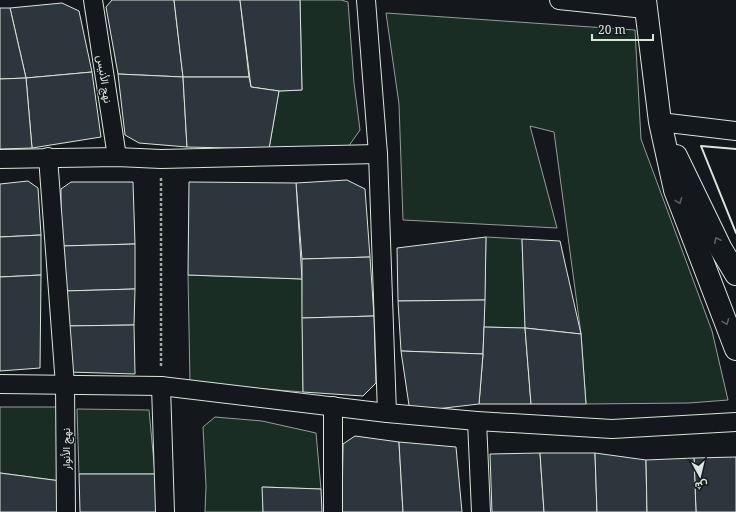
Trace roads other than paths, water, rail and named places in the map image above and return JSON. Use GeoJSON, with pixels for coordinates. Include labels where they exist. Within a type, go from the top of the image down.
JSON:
{"type":"FeatureCollection","features":[{"type":"Feature","properties":{"kind":"street","name":"نهج الأنيس"},"geometry":{"type":"LineString","coordinates":[[93,0],[117,157]]}},
{"type":"Feature","properties":{"kind":"street"},"geometry":{"type":"LineString","coordinates":[[366,0],[378,154],[387,413]]}},
{"type":"Feature","properties":{"kind":"street"},"geometry":{"type":"LineString","coordinates":[[558,0],[645,4],[660,122],[675,190],[736,349]]}},
{"type":"Feature","properties":{"kind":"street"},"geometry":{"type":"LineString","coordinates":[[660,122],[736,131]]}},
{"type":"Feature","properties":{"kind":"street"},"geometry":{"type":"LineString","coordinates":[[660,122],[721,249],[736,274]]}},
{"type":"Feature","properties":{"kind":"street"},"geometry":{"type":"LineString","coordinates":[[0,158],[117,157],[161,159],[378,154]]}},
{"type":"Feature","properties":{"kind":"street","name":"نهج الأنوار"},"geometry":{"type":"LineString","coordinates":[[48,158],[65,385],[66,512]]}},
{"type":"Feature","properties":{"kind":"street"},"geometry":{"type":"LineString","coordinates":[[0,384],[161,386],[387,413],[477,421],[612,429],[736,422]]}},
{"type":"Feature","properties":{"kind":"street"},"geometry":{"type":"LineString","coordinates":[[161,386],[165,512]]}},
{"type":"Feature","properties":{"kind":"street"},"geometry":{"type":"LineString","coordinates":[[333,406],[333,512]]}},
{"type":"Feature","properties":{"kind":"street"},"geometry":{"type":"LineString","coordinates":[[477,421],[481,512]]}}]}
